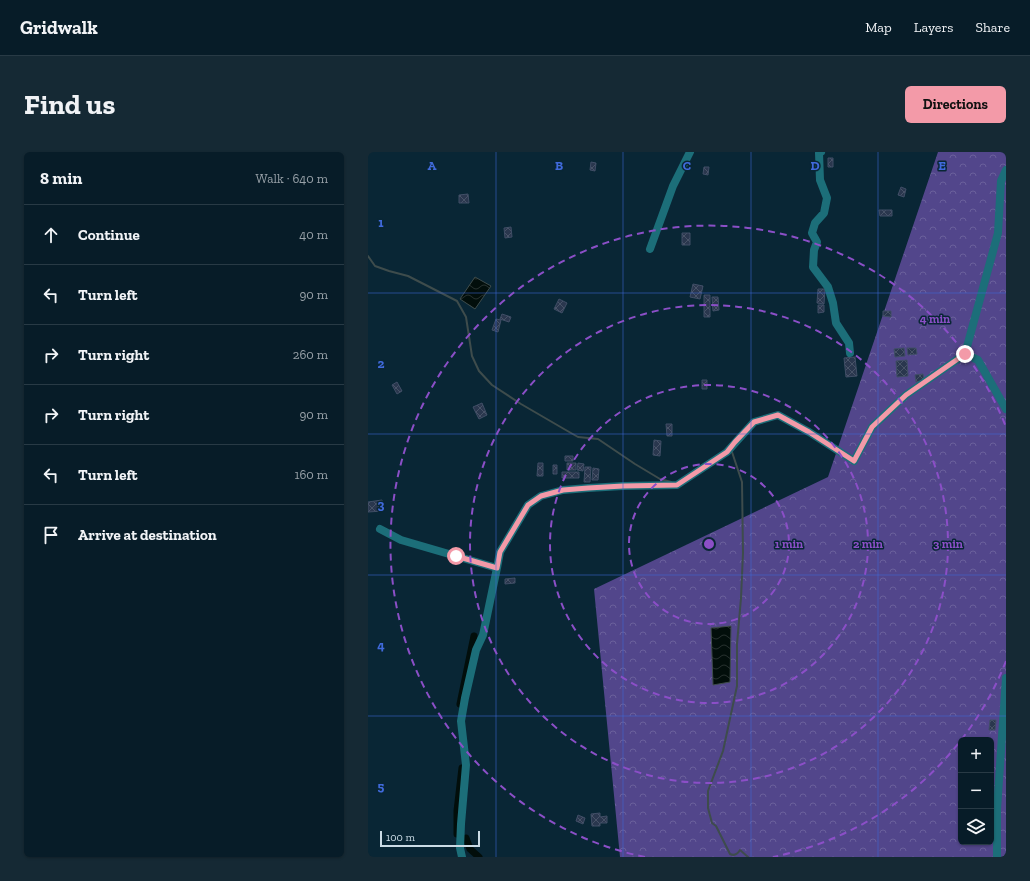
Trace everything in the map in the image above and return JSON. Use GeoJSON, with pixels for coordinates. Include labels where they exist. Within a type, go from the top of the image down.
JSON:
{"type":"FeatureCollection","features":[{"type":"Feature","properties":{"kind":"street"},"geometry":{"type":"LineString","coordinates":[[650,249],[673,186],[690,152]]}},
{"type":"Feature","properties":{"kind":"street"},"geometry":{"type":"LineString","coordinates":[[821,152],[819,163],[820,180],[827,198],[824,213],[815,223],[812,233],[817,242],[814,250],[813,267],[828,287],[833,303],[836,323],[849,344],[850,353]]}},
{"type":"Feature","properties":{"kind":"street"},"geometry":{"type":"LineString","coordinates":[[462,857],[460,848],[461,824],[466,765],[461,721],[465,698],[476,650],[483,635],[500,552],[528,505],[541,496],[563,490],[623,486],[677,485],[727,452],[754,422],[778,415],[809,432],[854,461],[872,427],[906,395],[965,354],[998,233],[1001,181],[1006,170]]}},
{"type":"Feature","properties":{"kind":"street"},"geometry":{"type":"LineString","coordinates":[[965,354],[978,360],[1006,409]]}},
{"type":"Feature","properties":{"kind":"street"},"geometry":{"type":"LineString","coordinates":[[380,529],[401,540],[497,568]]}},
{"type":"Feature","properties":{"kind":"street"},"geometry":{"type":"LineString","coordinates":[[997,857],[998,809],[1006,678]]}},
{"type":"Feature","properties":{"kind":"green space"},"geometry":{"type":"Polygon","coordinates":[[[938,152],[1006,152],[1006,857],[620,857],[594,589],[828,477],[938,152]]]}},
{"type":"Feature","properties":{"kind":"water"},"geometry":{"type":"Polygon","coordinates":[[[475,277],[491,286],[475,309],[460,299],[475,277]]]}},
{"type":"Feature","properties":{"kind":"water"},"geometry":{"type":"Polygon","coordinates":[[[731,626],[730,682],[713,685],[711,628],[731,626]]]}},
{"type":"Feature","properties":{"kind":"building"},"geometry":{"type":"Polygon","coordinates":[[[828,158],[833,158],[833,167],[828,167],[828,158]]]}},
{"type":"Feature","properties":{"kind":"building"},"geometry":{"type":"Polygon","coordinates":[[[591,162],[596,163],[595,171],[590,170],[591,162]]]}},
{"type":"Feature","properties":{"kind":"building"},"geometry":{"type":"Polygon","coordinates":[[[704,167],[709,167],[708,175],[703,174],[704,167]]]}},
{"type":"Feature","properties":{"kind":"building"},"geometry":{"type":"Polygon","coordinates":[[[901,187],[906,189],[904,197],[898,195],[901,187]]]}},
{"type":"Feature","properties":{"kind":"building"},"geometry":{"type":"Polygon","coordinates":[[[468,194],[469,203],[459,203],[459,195],[468,194]]]}},
{"type":"Feature","properties":{"kind":"building"},"geometry":{"type":"Polygon","coordinates":[[[879,210],[892,210],[892,216],[880,216],[879,210]]]}},
{"type":"Feature","properties":{"kind":"building"},"geometry":{"type":"Polygon","coordinates":[[[511,227],[512,237],[505,238],[504,228],[511,227]]]}},
{"type":"Feature","properties":{"kind":"building"},"geometry":{"type":"Polygon","coordinates":[[[682,233],[690,233],[690,245],[682,245],[682,233]]]}},
{"type":"Feature","properties":{"kind":"building"},"geometry":{"type":"Polygon","coordinates":[[[693,284],[703,286],[700,299],[690,297],[693,284]]]}},
{"type":"Feature","properties":{"kind":"building"},"geometry":{"type":"Polygon","coordinates":[[[818,289],[825,289],[824,304],[817,303],[818,289]]]}},
{"type":"Feature","properties":{"kind":"building"},"geometry":{"type":"Polygon","coordinates":[[[704,295],[710,295],[710,317],[704,317],[704,295]]]}},
{"type":"Feature","properties":{"kind":"building"},"geometry":{"type":"Polygon","coordinates":[[[712,297],[718,297],[719,310],[713,311],[712,297]]]}},
{"type":"Feature","properties":{"kind":"building"},"geometry":{"type":"Polygon","coordinates":[[[559,299],[567,303],[562,313],[554,309],[559,299]]]}},
{"type":"Feature","properties":{"kind":"building"},"geometry":{"type":"Polygon","coordinates":[[[818,305],[824,305],[824,312],[818,313],[818,305]]]}},
{"type":"Feature","properties":{"kind":"building"},"geometry":{"type":"Polygon","coordinates":[[[883,311],[891,311],[891,317],[883,316],[883,311]]]}},
{"type":"Feature","properties":{"kind":"building"},"geometry":{"type":"Polygon","coordinates":[[[502,314],[511,317],[509,322],[500,319],[502,314]]]}},
{"type":"Feature","properties":{"kind":"building"},"geometry":{"type":"Polygon","coordinates":[[[496,319],[501,320],[498,332],[492,330],[496,319]]]}},
{"type":"Feature","properties":{"kind":"building"},"geometry":{"type":"Polygon","coordinates":[[[904,348],[905,356],[895,357],[894,349],[904,348]]]}},
{"type":"Feature","properties":{"kind":"building"},"geometry":{"type":"Polygon","coordinates":[[[907,348],[916,348],[917,354],[908,355],[907,348]]]}},
{"type":"Feature","properties":{"kind":"building"},"geometry":{"type":"Polygon","coordinates":[[[855,357],[857,376],[846,377],[844,358],[855,357]]]}},
{"type":"Feature","properties":{"kind":"building"},"geometry":{"type":"Polygon","coordinates":[[[907,360],[908,376],[897,377],[896,361],[907,360]]]}},
{"type":"Feature","properties":{"kind":"building"},"geometry":{"type":"Polygon","coordinates":[[[923,374],[924,380],[916,382],[915,375],[923,374]]]}},
{"type":"Feature","properties":{"kind":"building"},"geometry":{"type":"Polygon","coordinates":[[[702,380],[707,380],[707,389],[702,389],[702,380]]]}},
{"type":"Feature","properties":{"kind":"building"},"geometry":{"type":"Polygon","coordinates":[[[397,382],[402,391],[397,394],[392,385],[397,382]]]}},
{"type":"Feature","properties":{"kind":"building"},"geometry":{"type":"Polygon","coordinates":[[[482,403],[487,415],[479,419],[473,407],[482,403]]]}},
{"type":"Feature","properties":{"kind":"building"},"geometry":{"type":"Polygon","coordinates":[[[666,424],[672,424],[672,436],[667,436],[666,424]]]}},
{"type":"Feature","properties":{"kind":"building"},"geometry":{"type":"Polygon","coordinates":[[[654,440],[661,441],[660,456],[653,455],[654,440]]]}},
{"type":"Feature","properties":{"kind":"building"},"geometry":{"type":"Polygon","coordinates":[[[565,456],[573,456],[573,461],[565,461],[565,456]]]}},
{"type":"Feature","properties":{"kind":"building"},"geometry":{"type":"Polygon","coordinates":[[[538,463],[543,463],[543,476],[537,476],[538,463]]]}},
{"type":"Feature","properties":{"kind":"building"},"geometry":{"type":"Polygon","coordinates":[[[567,463],[576,463],[576,470],[567,470],[567,463]]]}},
{"type":"Feature","properties":{"kind":"building"},"geometry":{"type":"Polygon","coordinates":[[[578,463],[584,464],[583,471],[577,470],[578,463]]]}},
{"type":"Feature","properties":{"kind":"building"},"geometry":{"type":"Polygon","coordinates":[[[553,465],[557,465],[557,474],[553,474],[553,465]]]}},
{"type":"Feature","properties":{"kind":"building"},"geometry":{"type":"Polygon","coordinates":[[[585,467],[591,467],[590,482],[584,482],[585,467]]]}},
{"type":"Feature","properties":{"kind":"building"},"geometry":{"type":"Polygon","coordinates":[[[593,468],[599,469],[598,480],[592,480],[593,468]]]}},
{"type":"Feature","properties":{"kind":"building"},"geometry":{"type":"Polygon","coordinates":[[[562,472],[579,472],[579,478],[562,478],[562,472]]]}},
{"type":"Feature","properties":{"kind":"building"},"geometry":{"type":"Polygon","coordinates":[[[382,500],[383,511],[368,512],[368,502],[382,500]]]}},
{"type":"Feature","properties":{"kind":"building"},"geometry":{"type":"Polygon","coordinates":[[[515,578],[515,583],[505,584],[505,579],[515,578]]]}},
{"type":"Feature","properties":{"kind":"building"},"geometry":{"type":"Polygon","coordinates":[[[990,720],[996,720],[995,730],[989,730],[990,720]]]}},
{"type":"Feature","properties":{"kind":"building"},"geometry":{"type":"Polygon","coordinates":[[[600,813],[600,817],[607,816],[607,823],[600,823],[600,826],[592,826],[591,814],[600,813]]]}},
{"type":"Feature","properties":{"kind":"building"},"geometry":{"type":"Polygon","coordinates":[[[578,815],[585,818],[583,824],[576,821],[578,815]]]}},
{"type":"Feature","properties":{"kind":"waterway"},"geometry":{"type":"LineString","coordinates":[[368,256],[375,266],[408,276],[457,301],[466,317],[472,356],[479,371],[492,385],[521,404],[578,437],[598,439],[660,479],[671,482]]}},
{"type":"Feature","properties":{"kind":"waterway"},"geometry":{"type":"LineString","coordinates":[[732,452],[742,482],[743,553],[737,644],[737,686],[723,751],[708,791],[708,808],[712,823],[716,826],[730,854],[735,855],[740,850],[748,857]]}},
{"type":"Feature","properties":{"kind":"waterway"},"geometry":{"type":"LineString","coordinates":[[460,704],[474,636]]}},
{"type":"Feature","properties":{"kind":"waterway"},"geometry":{"type":"LineString","coordinates":[[457,834],[457,811],[462,768]]}},
{"type":"Feature","properties":{"kind":"waterway"},"geometry":{"type":"LineString","coordinates":[[466,838],[470,849],[479,857]]}},
{"type":"Feature","properties":{"kind":"route"},"geometry":{"type":"LineString","coordinates":[[456,556],[497,568],[500,552],[528,505],[541,496],[563,490],[623,486],[677,485],[727,452],[754,422],[778,415],[809,432],[854,461],[872,427],[906,395],[965,354]]}}]}
